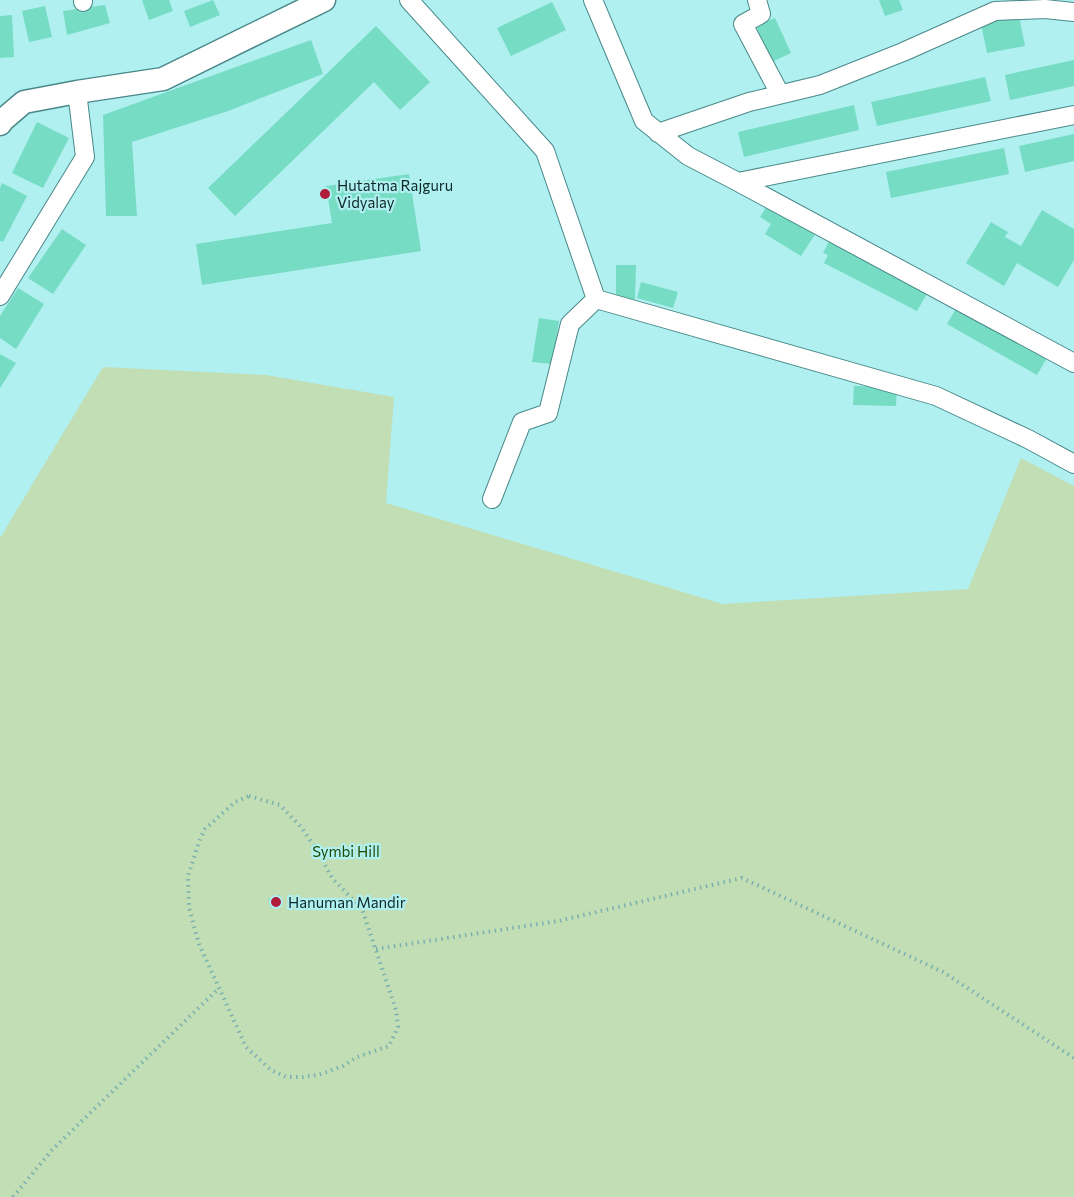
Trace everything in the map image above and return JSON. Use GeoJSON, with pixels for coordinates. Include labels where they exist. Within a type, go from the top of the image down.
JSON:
{"type":"FeatureCollection","features":[{"type":"Feature","properties":{"kind":"street"},"geometry":{"type":"LineString","coordinates":[[0,124],[24,102],[163,80],[324,0]]}},
{"type":"Feature","properties":{"kind":"street"},"geometry":{"type":"LineString","coordinates":[[410,0],[545,151],[596,299]]}},
{"type":"Feature","properties":{"kind":"street"},"geometry":{"type":"LineString","coordinates":[[593,0],[644,122],[687,156],[1074,363]]}},
{"type":"Feature","properties":{"kind":"street"},"geometry":{"type":"LineString","coordinates":[[757,0],[761,14],[743,24],[780,94]]}},
{"type":"Feature","properties":{"kind":"street"},"geometry":{"type":"LineString","coordinates":[[658,133],[749,102],[820,85],[903,52],[994,5],[1074,12]]}},
{"type":"Feature","properties":{"kind":"street"},"geometry":{"type":"LineString","coordinates":[[0,296],[85,157],[77,92]]}},
{"type":"Feature","properties":{"kind":"street"},"geometry":{"type":"LineString","coordinates":[[738,182],[1074,115]]}},
{"type":"Feature","properties":{"kind":"street"},"geometry":{"type":"LineString","coordinates":[[596,299],[936,396],[1029,439],[1074,464]]}},
{"type":"Feature","properties":{"kind":"street"},"geometry":{"type":"LineString","coordinates":[[492,498],[522,422],[548,413],[570,324],[596,299]]}},
{"type":"Feature","properties":{"kind":"path"},"geometry":{"type":"LineString","coordinates":[[249,796],[280,805],[301,827],[317,849],[332,878],[362,909],[396,1010],[398,1027],[389,1046],[357,1057],[343,1066],[318,1075],[286,1077],[271,1070],[246,1047],[219,988],[199,944],[189,908],[188,876],[205,829],[235,802],[249,796]]}},
{"type":"Feature","properties":{"kind":"path"},"geometry":{"type":"LineString","coordinates":[[376,949],[558,921],[742,878],[943,972],[1074,1058]]}},
{"type":"Feature","properties":{"kind":"path"},"geometry":{"type":"LineString","coordinates":[[13,1197],[60,1142],[219,988]]}},
{"type":"Feature","properties":{"kind":"green space","name":"Symbi Hill"},"geometry":{"type":"Polygon","coordinates":[[[103,367],[266,375],[394,397],[386,503],[723,604],[968,589],[1021,458],[1074,486],[1074,1197],[0,1197],[0,538],[103,367]]]}},
{"type":"Feature","properties":{"kind":"building"},"geometry":{"type":"Polygon","coordinates":[[[142,0],[169,0],[173,11],[149,20],[142,0]]]}},
{"type":"Feature","properties":{"kind":"building"},"geometry":{"type":"Polygon","coordinates":[[[213,0],[220,15],[190,27],[184,11],[213,0]]]}},
{"type":"Feature","properties":{"kind":"building"},"geometry":{"type":"Polygon","coordinates":[[[879,0],[899,0],[903,10],[885,16],[879,0]]]}},
{"type":"Feature","properties":{"kind":"building"},"geometry":{"type":"Polygon","coordinates":[[[552,2],[566,30],[511,56],[497,28],[552,2]]]}},
{"type":"Feature","properties":{"kind":"building"},"geometry":{"type":"Polygon","coordinates":[[[105,5],[110,23],[67,35],[63,11],[105,5]]]}},
{"type":"Feature","properties":{"kind":"building"},"geometry":{"type":"Polygon","coordinates":[[[45,6],[52,37],[29,42],[22,11],[45,6]]]}},
{"type":"Feature","properties":{"kind":"building"},"geometry":{"type":"Polygon","coordinates":[[[1018,11],[1025,46],[987,53],[980,19],[1018,11]]]}},
{"type":"Feature","properties":{"kind":"building"},"geometry":{"type":"Polygon","coordinates":[[[12,15],[14,57],[0,58],[0,16],[12,15]]]}},
{"type":"Feature","properties":{"kind":"building"},"geometry":{"type":"Polygon","coordinates":[[[775,18],[791,53],[772,62],[756,26],[775,18]]]}},
{"type":"Feature","properties":{"kind":"building"},"geometry":{"type":"Polygon","coordinates":[[[376,26],[430,82],[400,110],[374,82],[235,216],[208,188],[376,26]]]}},
{"type":"Feature","properties":{"kind":"building"},"geometry":{"type":"Polygon","coordinates":[[[311,40],[323,74],[228,111],[132,142],[137,216],[106,216],[103,115],[311,40]]]}},
{"type":"Feature","properties":{"kind":"building"},"geometry":{"type":"Polygon","coordinates":[[[1074,60],[1074,86],[1010,100],[1005,75],[1074,60]]]}},
{"type":"Feature","properties":{"kind":"building"},"geometry":{"type":"Polygon","coordinates":[[[985,77],[991,101],[877,126],[871,102],[985,77]]]}},
{"type":"Feature","properties":{"kind":"building"},"geometry":{"type":"Polygon","coordinates":[[[854,105],[859,130],[744,157],[738,132],[854,105]]]}},
{"type":"Feature","properties":{"kind":"building"},"geometry":{"type":"Polygon","coordinates":[[[37,122],[69,138],[43,188],[12,173],[37,122]]]}},
{"type":"Feature","properties":{"kind":"building"},"geometry":{"type":"Polygon","coordinates":[[[1074,134],[1074,161],[1025,172],[1019,146],[1074,134]]]}},
{"type":"Feature","properties":{"kind":"building"},"geometry":{"type":"Polygon","coordinates":[[[1004,148],[1009,174],[891,198],[886,172],[1004,148]]]}},
{"type":"Feature","properties":{"kind":"building"},"geometry":{"type":"Polygon","coordinates":[[[409,174],[421,251],[202,285],[196,244],[332,223],[326,186],[409,174]]]}},
{"type":"Feature","properties":{"kind":"building"},"geometry":{"type":"Polygon","coordinates":[[[2,183],[27,196],[3,242],[0,241],[0,188],[2,183]]]}},
{"type":"Feature","properties":{"kind":"building"},"geometry":{"type":"Polygon","coordinates":[[[768,204],[816,233],[801,256],[765,234],[771,224],[760,217],[768,204]]]}},
{"type":"Feature","properties":{"kind":"building"},"geometry":{"type":"Polygon","coordinates":[[[1042,210],[1074,229],[1074,260],[1058,287],[1017,263],[1004,286],[966,263],[991,222],[1008,232],[1005,237],[1021,246],[1042,210]]]}},
{"type":"Feature","properties":{"kind":"building"},"geometry":{"type":"Polygon","coordinates":[[[62,229],[86,245],[53,294],[28,278],[62,229]]]}},
{"type":"Feature","properties":{"kind":"building"},"geometry":{"type":"Polygon","coordinates":[[[830,239],[928,292],[917,311],[824,263],[828,255],[823,253],[830,239]]]}},
{"type":"Feature","properties":{"kind":"building"},"geometry":{"type":"Polygon","coordinates":[[[616,265],[636,265],[635,299],[616,299],[616,265]]]}},
{"type":"Feature","properties":{"kind":"building"},"geometry":{"type":"Polygon","coordinates":[[[641,282],[678,292],[673,308],[637,298],[641,282]]]}},
{"type":"Feature","properties":{"kind":"building"},"geometry":{"type":"Polygon","coordinates":[[[18,288],[44,304],[16,349],[0,338],[0,316],[18,288]]]}},
{"type":"Feature","properties":{"kind":"building"},"geometry":{"type":"Polygon","coordinates":[[[958,305],[1048,356],[1037,375],[947,324],[958,305]]]}},
{"type":"Feature","properties":{"kind":"building"},"geometry":{"type":"Polygon","coordinates":[[[539,318],[559,321],[552,364],[532,362],[539,318]]]}},
{"type":"Feature","properties":{"kind":"building"},"geometry":{"type":"Polygon","coordinates":[[[0,354],[16,363],[0,388],[0,354]]]}},
{"type":"Feature","properties":{"kind":"building"},"geometry":{"type":"Polygon","coordinates":[[[854,386],[897,387],[896,406],[853,405],[854,386]]]}},
{"type":"Feature","properties":{"kind":"building","name":"Hanuman Mandir"},"geometry":{"type":"Polygon","coordinates":[[[280,895],[283,905],[271,908],[268,899],[280,895]]]}},
{"type":"Feature","properties":{"kind":"place","name":"Hutatma Rajguru Vidyalay"},"geometry":{"type":"Point","coordinates":[325,194]}},
{"type":"Feature","properties":{"kind":"place","name":"Hanuman Mandir"},"geometry":{"type":"Point","coordinates":[276,902]}}]}
